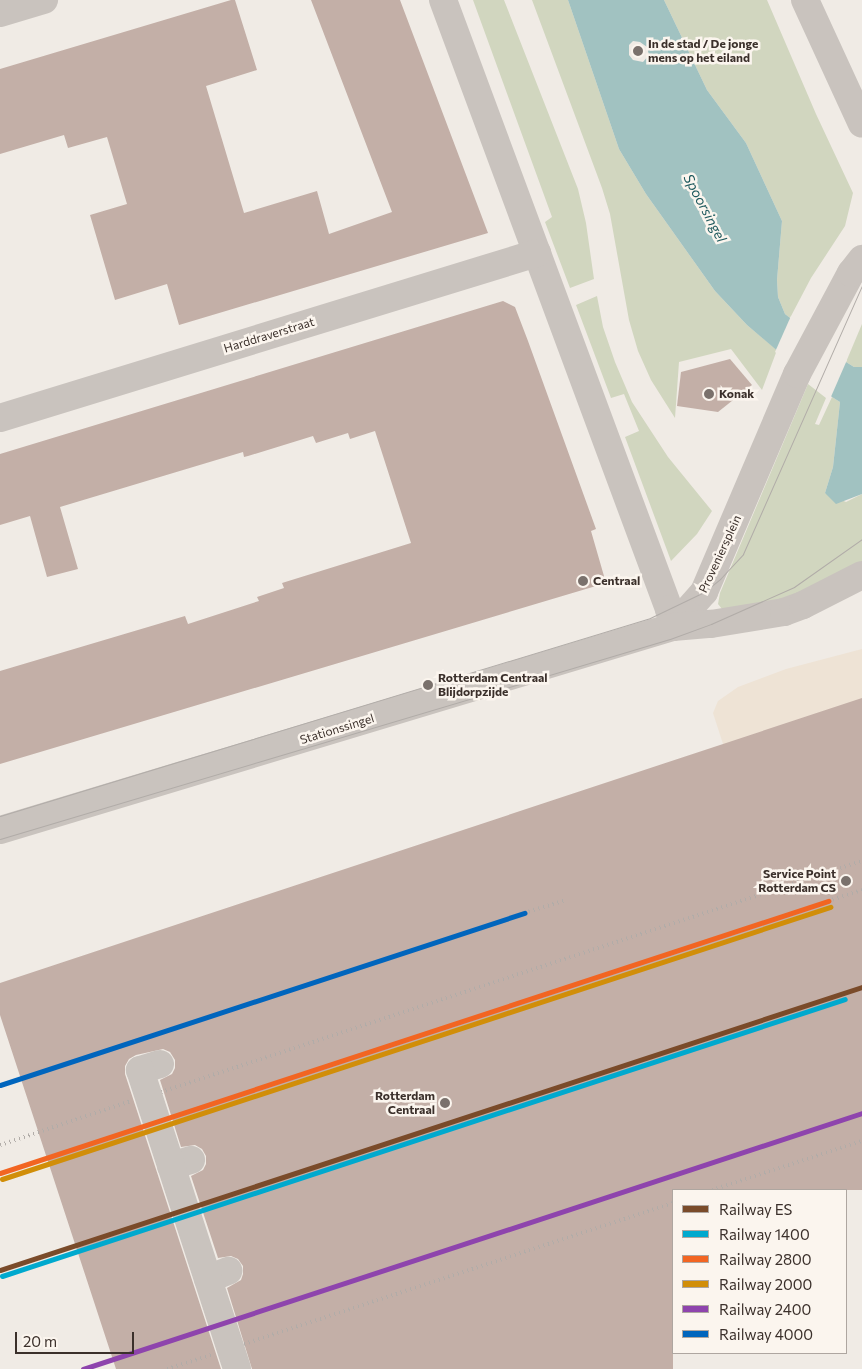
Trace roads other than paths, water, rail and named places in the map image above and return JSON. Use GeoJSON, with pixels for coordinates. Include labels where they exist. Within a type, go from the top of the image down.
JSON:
{"type":"FeatureCollection","features":[{"type":"Feature","properties":{"kind":"street"},"geometry":{"type":"LineString","coordinates":[[0,13],[44,0]]}},
{"type":"Feature","properties":{"kind":"street"},"geometry":{"type":"LineString","coordinates":[[443,0],[669,609],[673,627],[710,624],[784,612],[803,605],[862,575]]}},
{"type":"Feature","properties":{"kind":"street"},"geometry":{"type":"LineString","coordinates":[[805,0],[862,124]]}},
{"type":"Feature","properties":{"kind":"street","name":"Harddraverstraat"},"geometry":{"type":"LineString","coordinates":[[0,418],[537,253]]}},
{"type":"Feature","properties":{"kind":"street","name":"Proveniersplein"},"geometry":{"type":"LineString","coordinates":[[673,627],[704,592],[797,374],[817,333],[851,273],[862,260]]}},
{"type":"Feature","properties":{"kind":"street","name":"Stationssingel"},"geometry":{"type":"LineString","coordinates":[[0,830],[673,627]]}},
{"type":"Feature","properties":{"kind":"street"},"geometry":{"type":"LineString","coordinates":[[160,1064],[140,1070],[181,1163],[218,1275],[238,1369]]}},
{"type":"Feature","properties":{"kind":"water","name":"Spoorsingel"},"geometry":{"type":"Polygon","coordinates":[[[568,0],[664,0],[707,90],[746,143],[782,221],[777,280],[778,297],[785,314],[846,362],[854,367],[862,367],[862,494],[836,504],[825,493],[833,467],[840,402],[747,325],[715,291],[646,194],[619,149],[568,0]],[[633,41],[629,45],[629,55],[633,60],[643,62],[649,55],[647,47],[640,42],[633,41]]]}},
{"type":"Feature","properties":{"kind":"tram line"},"geometry":{"type":"LineString","coordinates":[[0,816],[650,618],[704,592],[720,579],[743,554],[862,286]]}},
{"type":"Feature","properties":{"kind":"tram line"},"geometry":{"type":"LineString","coordinates":[[0,839],[670,639],[711,624],[794,587],[862,539]]}},
{"type":"Feature","properties":{"kind":"railway"},"geometry":{"type":"LineString","coordinates":[[161,1092],[862,861]]}},
{"type":"Feature","properties":{"kind":"railway"},"geometry":{"type":"LineString","coordinates":[[828,901],[862,890]]}},
{"type":"Feature","properties":{"kind":"railway"},"geometry":{"type":"LineString","coordinates":[[524,913],[566,900]]}},
{"type":"Feature","properties":{"kind":"railway"},"geometry":{"type":"LineString","coordinates":[[0,1145],[131,1101]]}},
{"type":"Feature","properties":{"kind":"railway"},"geometry":{"type":"LineString","coordinates":[[715,1189],[862,1141]]}},
{"type":"Feature","properties":{"kind":"railway"},"geometry":{"type":"LineString","coordinates":[[244,1344],[672,1203]]}},
{"type":"Feature","properties":{"kind":"railway"},"geometry":{"type":"LineString","coordinates":[[167,1369],[214,1354]]}},
{"type":"Feature","properties":{"kind":"rail line","name":"2800"},"geometry":{"type":"LineString","coordinates":[[0,1173],[828,901]]}},
{"type":"Feature","properties":{"kind":"rail line","name":"2000"},"geometry":{"type":"LineString","coordinates":[[2,1179],[830,907]]}},
{"type":"Feature","properties":{"kind":"rail line","name":"4000"},"geometry":{"type":"LineString","coordinates":[[0,1085],[524,913]]}},
{"type":"Feature","properties":{"kind":"rail line","name":"ES"},"geometry":{"type":"LineString","coordinates":[[0,1270],[862,987]]}},
{"type":"Feature","properties":{"kind":"rail line","name":"1400"},"geometry":{"type":"LineString","coordinates":[[2,1276],[845,999]]}},
{"type":"Feature","properties":{"kind":"rail line","name":"2400"},"geometry":{"type":"LineString","coordinates":[[83,1369],[862,1113]]}},
{"type":"Feature","properties":{"kind":"place","name":"In de stad / De jonge mens op het eiland"},"geometry":{"type":"Point","coordinates":[638,51]}},
{"type":"Feature","properties":{"kind":"place","name":"Konak"},"geometry":{"type":"Point","coordinates":[709,394]}},
{"type":"Feature","properties":{"kind":"place","name":"Centraal"},"geometry":{"type":"Point","coordinates":[583,581]}},
{"type":"Feature","properties":{"kind":"place","name":"Rotterdam Centraal Blijdorpzijde"},"geometry":{"type":"Point","coordinates":[428,685]}},
{"type":"Feature","properties":{"kind":"place","name":"Service Point Rotterdam CS"},"geometry":{"type":"Point","coordinates":[846,881]}},
{"type":"Feature","properties":{"kind":"place","name":"Rotterdam Centraal"},"geometry":{"type":"Point","coordinates":[445,1103]}}]}
